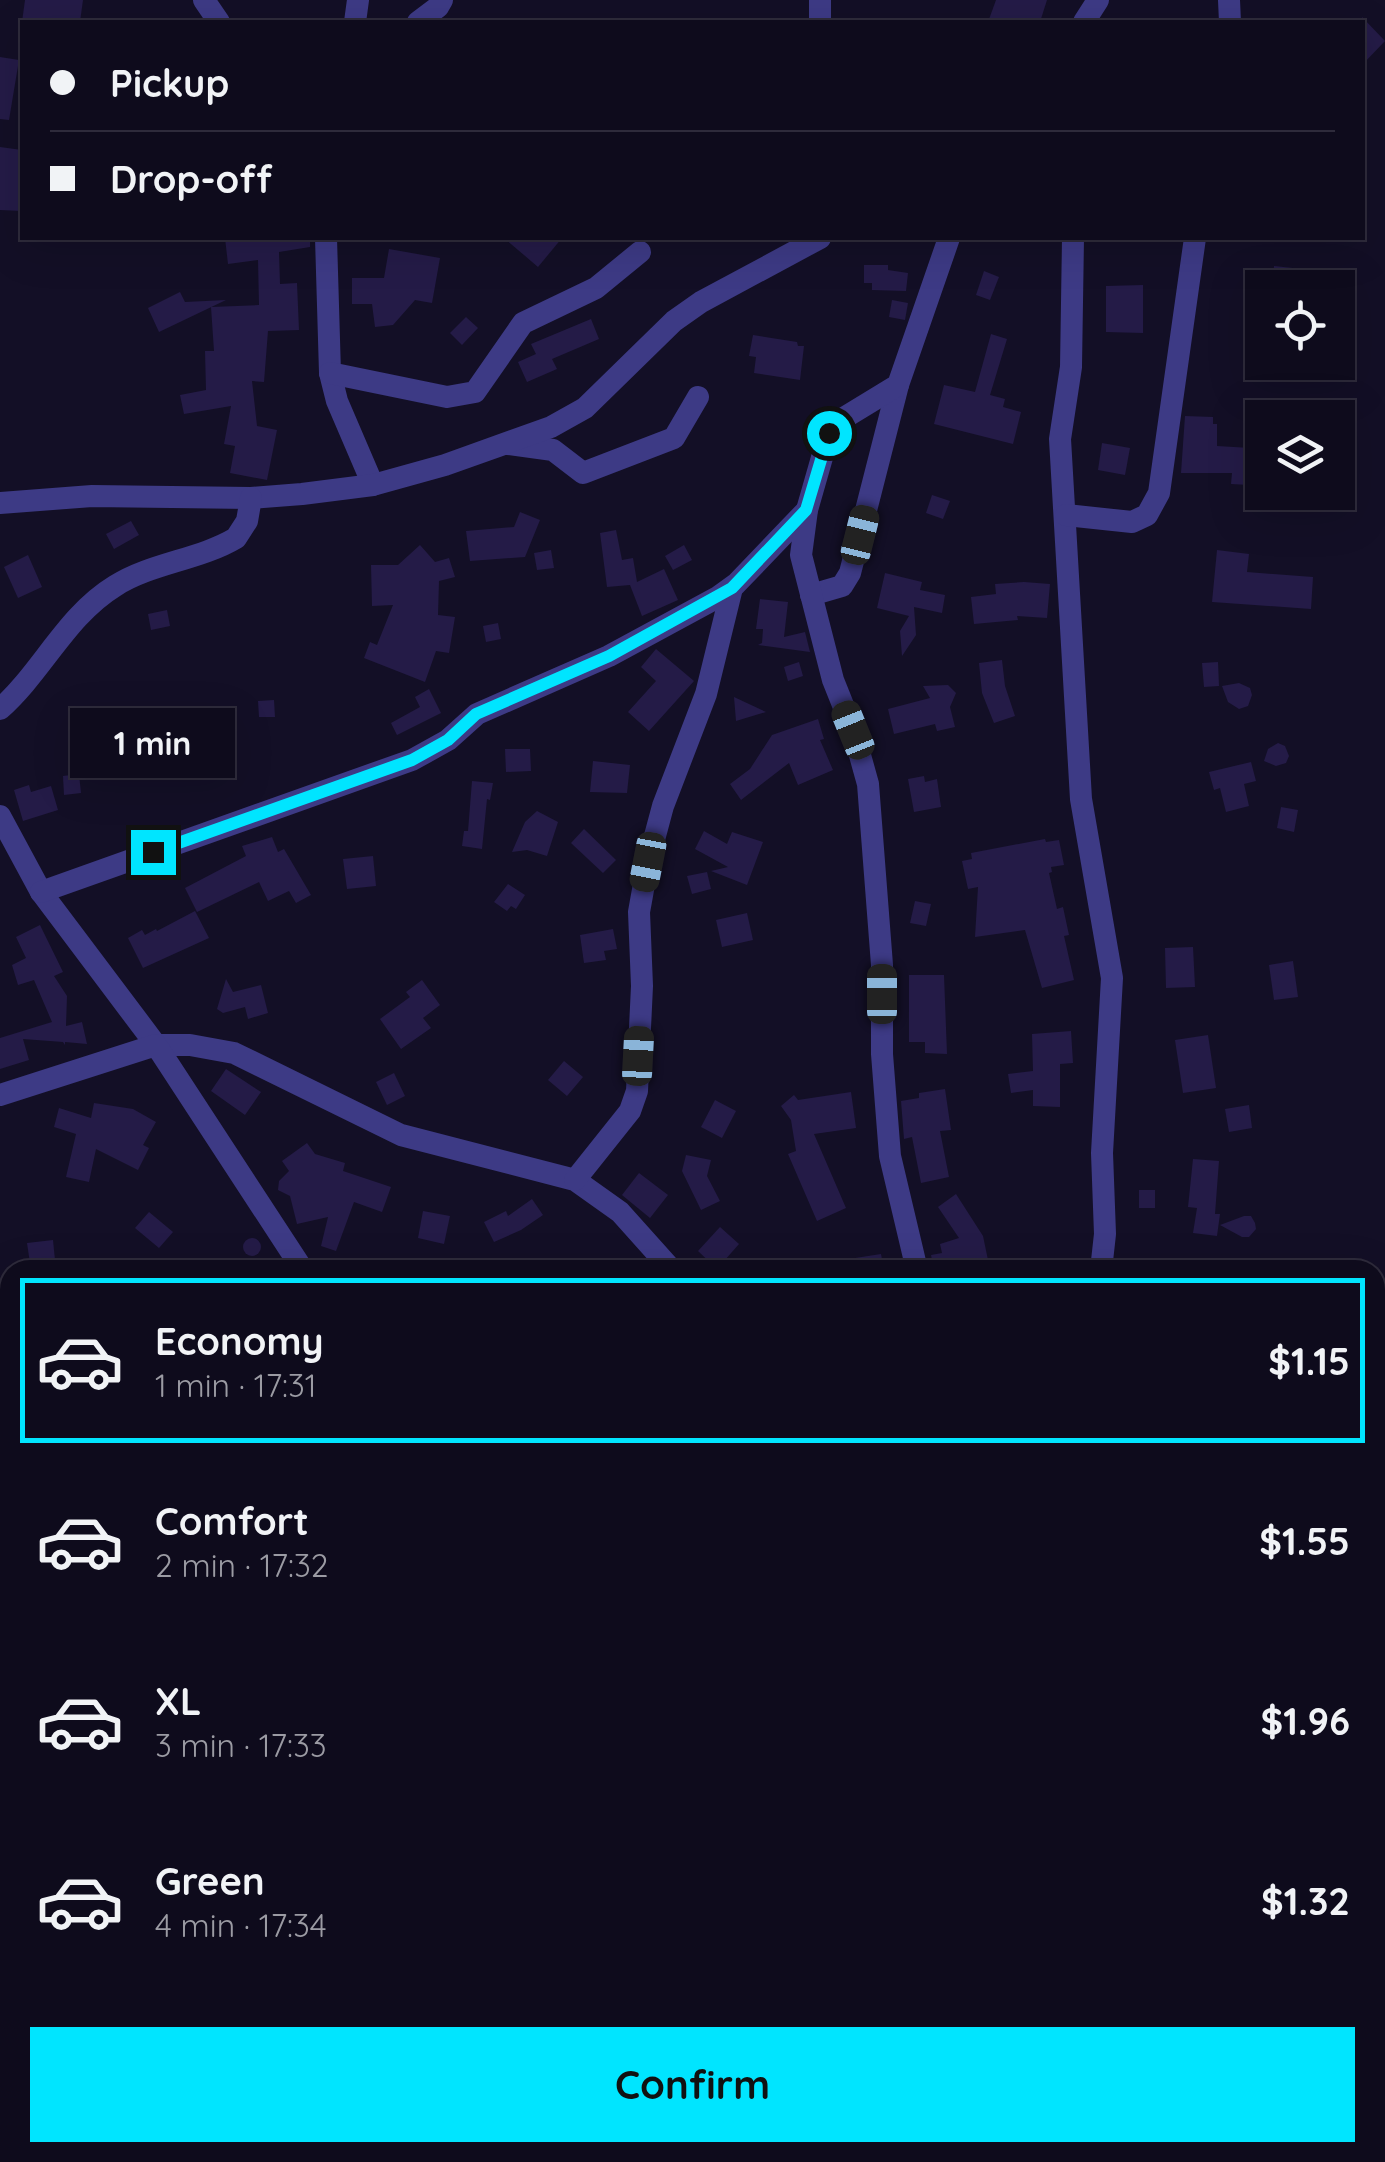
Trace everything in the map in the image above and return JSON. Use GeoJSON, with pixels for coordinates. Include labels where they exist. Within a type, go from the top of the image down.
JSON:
{"type":"FeatureCollection","features":[{"type":"Feature","properties":{"kind":"street"},"geometry":{"type":"LineString","coordinates":[[420,20],[442,0]]}},
{"type":"Feature","properties":{"kind":"street"},"geometry":{"type":"LineString","coordinates":[[326,240],[330,373],[337,400],[373,484]]}},
{"type":"Feature","properties":{"kind":"street"},"geometry":{"type":"LineString","coordinates":[[0,503],[92,496],[251,498],[373,484],[504,444],[551,427],[585,408],[674,321],[701,302],[816,240]]}},
{"type":"Feature","properties":{"kind":"street"},"geometry":{"type":"LineString","coordinates":[[811,595],[842,586],[850,572],[898,385],[948,240]]}},
{"type":"Feature","properties":{"kind":"street"},"geometry":{"type":"LineString","coordinates":[[1073,240],[1071,367],[1060,439],[1080,799],[1112,978],[1102,1153],[1105,1234],[1101,1260]]}},
{"type":"Feature","properties":{"kind":"street"},"geometry":{"type":"LineString","coordinates":[[1066,515],[1132,522],[1147,514],[1159,494],[1195,240]]}},
{"type":"Feature","properties":{"kind":"street"},"geometry":{"type":"LineString","coordinates":[[330,373],[447,397],[476,392],[523,323],[596,288],[640,252]]}},
{"type":"Feature","properties":{"kind":"street"},"geometry":{"type":"LineString","coordinates":[[898,385],[834,424],[806,510],[801,555],[833,680],[853,730],[868,784],[882,965],[882,1054],[890,1156],[915,1260]]}},
{"type":"Feature","properties":{"kind":"street"},"geometry":{"type":"LineString","coordinates":[[504,444],[553,450],[583,474],[674,438],[698,397]]}},
{"type":"Feature","properties":{"kind":"street"},"geometry":{"type":"LineString","coordinates":[[0,709],[21,690],[76,618],[98,598],[118,583],[236,538],[246,521],[251,498]]}},
{"type":"Feature","properties":{"kind":"street"},"geometry":{"type":"LineString","coordinates":[[41,892],[412,760],[448,740],[476,714],[609,656],[732,588],[806,510]]}},
{"type":"Feature","properties":{"kind":"street"},"geometry":{"type":"LineString","coordinates":[[575,1180],[630,1111],[637,1091],[642,986],[639,912],[648,862],[664,806],[706,694],[732,588]]}},
{"type":"Feature","properties":{"kind":"street"},"geometry":{"type":"LineString","coordinates":[[0,816],[41,892],[156,1045],[296,1260]]}},
{"type":"Feature","properties":{"kind":"street"},"geometry":{"type":"LineString","coordinates":[[0,1095],[156,1045],[190,1045],[234,1052],[401,1135],[575,1180],[620,1212],[663,1260]]}},
{"type":"Feature","properties":{"kind":"building"},"geometry":{"type":"Polygon","coordinates":[[[25,0],[83,0],[80,20],[22,20],[25,0]]]}},
{"type":"Feature","properties":{"kind":"building"},"geometry":{"type":"Polygon","coordinates":[[[996,0],[1047,0],[1041,20],[989,20],[996,0]]]}},
{"type":"Feature","properties":{"kind":"building"},"geometry":{"type":"Polygon","coordinates":[[[1365,20],[1385,41],[1365,62],[1365,20]]]}},
{"type":"Feature","properties":{"kind":"building"},"geometry":{"type":"Polygon","coordinates":[[[0,57],[19,60],[9,120],[0,119],[0,57]]]}},
{"type":"Feature","properties":{"kind":"building"},"geometry":{"type":"Polygon","coordinates":[[[0,147],[20,150],[20,211],[0,210],[0,147]]]}},
{"type":"Feature","properties":{"kind":"building"},"geometry":{"type":"Polygon","coordinates":[[[225,240],[310,240],[310,247],[279,252],[280,284],[297,283],[299,330],[268,331],[264,382],[252,381],[257,426],[277,430],[267,480],[230,473],[235,446],[224,444],[231,406],[184,414],[180,395],[206,390],[205,351],[214,351],[211,307],[259,305],[258,260],[228,264],[225,240]]]}},
{"type":"Feature","properties":{"kind":"building"},"geometry":{"type":"Polygon","coordinates":[[[506,240],[560,240],[538,267],[506,240]]]}},
{"type":"Feature","properties":{"kind":"building"},"geometry":{"type":"Polygon","coordinates":[[[389,249],[440,258],[432,303],[415,300],[393,325],[375,327],[372,304],[352,304],[352,278],[384,278],[389,249]]]}},
{"type":"Feature","properties":{"kind":"building"},"geometry":{"type":"Polygon","coordinates":[[[864,265],[888,265],[888,270],[908,273],[906,291],[872,290],[872,283],[864,283],[864,265]]]}},
{"type":"Feature","properties":{"kind":"building"},"geometry":{"type":"Polygon","coordinates":[[[1274,266],[1302,269],[1302,270],[1274,270],[1274,266]]]}},
{"type":"Feature","properties":{"kind":"building"},"geometry":{"type":"Polygon","coordinates":[[[984,271],[999,277],[990,300],[976,295],[984,271]]]}},
{"type":"Feature","properties":{"kind":"building"},"geometry":{"type":"Polygon","coordinates":[[[1143,285],[1143,333],[1106,332],[1106,286],[1143,285]]]}},
{"type":"Feature","properties":{"kind":"building"},"geometry":{"type":"Polygon","coordinates":[[[180,292],[185,302],[226,300],[159,332],[148,308],[180,292]]]}},
{"type":"Feature","properties":{"kind":"building"},"geometry":{"type":"Polygon","coordinates":[[[892,300],[908,303],[905,320],[889,317],[892,300]]]}},
{"type":"Feature","properties":{"kind":"building"},"geometry":{"type":"Polygon","coordinates":[[[466,317],[478,328],[462,345],[450,333],[466,317]]]}},
{"type":"Feature","properties":{"kind":"building"},"geometry":{"type":"Polygon","coordinates":[[[591,319],[599,339],[552,359],[557,369],[527,382],[518,362],[536,354],[531,344],[591,319]]]}},
{"type":"Feature","properties":{"kind":"building"},"geometry":{"type":"Polygon","coordinates":[[[991,334],[1007,339],[990,395],[1005,399],[1003,407],[1021,412],[1013,444],[934,424],[944,385],[975,392],[991,334]]]}},
{"type":"Feature","properties":{"kind":"building"},"geometry":{"type":"Polygon","coordinates":[[[753,335],[804,346],[800,380],[754,373],[756,357],[749,356],[753,335]]]}},
{"type":"Feature","properties":{"kind":"building"},"geometry":{"type":"Polygon","coordinates":[[[1185,416],[1213,417],[1213,424],[1217,424],[1217,446],[1245,448],[1245,485],[1231,484],[1232,473],[1181,473],[1185,416]]]}},
{"type":"Feature","properties":{"kind":"building"},"geometry":{"type":"Polygon","coordinates":[[[1102,443],[1130,448],[1125,475],[1098,470],[1102,443]]]}},
{"type":"Feature","properties":{"kind":"building"},"geometry":{"type":"Polygon","coordinates":[[[932,495],[950,501],[943,519],[926,513],[932,495]]]}},
{"type":"Feature","properties":{"kind":"building"},"geometry":{"type":"Polygon","coordinates":[[[520,512],[540,520],[525,557],[470,561],[466,531],[514,527],[520,512]]]}},
{"type":"Feature","properties":{"kind":"building"},"geometry":{"type":"Polygon","coordinates":[[[131,521],[139,535],[114,549],[106,534],[131,521]]]}},
{"type":"Feature","properties":{"kind":"building"},"geometry":{"type":"Polygon","coordinates":[[[616,530],[622,560],[633,558],[637,582],[664,569],[678,600],[642,616],[630,585],[607,587],[600,533],[616,530]]]}},
{"type":"Feature","properties":{"kind":"building"},"geometry":{"type":"Polygon","coordinates":[[[420,545],[435,562],[449,558],[455,577],[439,581],[438,615],[455,617],[449,653],[436,651],[425,682],[364,658],[370,642],[377,645],[393,605],[372,606],[371,565],[398,565],[420,545]]]}},
{"type":"Feature","properties":{"kind":"building"},"geometry":{"type":"Polygon","coordinates":[[[684,545],[692,560],[673,570],[665,556],[684,545]]]}},
{"type":"Feature","properties":{"kind":"building"},"geometry":{"type":"Polygon","coordinates":[[[551,550],[554,568],[537,570],[534,553],[551,550]]]}},
{"type":"Feature","properties":{"kind":"building"},"geometry":{"type":"Polygon","coordinates":[[[1217,550],[1249,554],[1247,572],[1313,577],[1311,609],[1212,602],[1217,550]]]}},
{"type":"Feature","properties":{"kind":"building"},"geometry":{"type":"Polygon","coordinates":[[[28,555],[42,587],[18,598],[4,567],[28,555]]]}},
{"type":"Feature","properties":{"kind":"building"},"geometry":{"type":"Polygon","coordinates":[[[885,573],[922,582],[920,590],[945,595],[942,613],[914,607],[916,635],[902,656],[900,631],[909,616],[877,608],[885,573]]]}},
{"type":"Feature","properties":{"kind":"building"},"geometry":{"type":"Polygon","coordinates":[[[995,584],[1050,584],[1047,618],[1017,616],[1018,620],[974,624],[971,597],[996,594],[995,584]]]}},
{"type":"Feature","properties":{"kind":"building"},"geometry":{"type":"Polygon","coordinates":[[[760,599],[788,602],[784,637],[805,632],[810,652],[758,645],[762,643],[763,629],[756,629],[760,599]]]}},
{"type":"Feature","properties":{"kind":"building"},"geometry":{"type":"Polygon","coordinates":[[[167,610],[170,626],[151,630],[148,614],[167,610]]]}},
{"type":"Feature","properties":{"kind":"building"},"geometry":{"type":"Polygon","coordinates":[[[498,623],[501,639],[486,642],[483,626],[498,623]]]}},
{"type":"Feature","properties":{"kind":"building"},"geometry":{"type":"Polygon","coordinates":[[[656,649],[694,681],[649,731],[628,712],[656,681],[641,667],[656,649]]]}},
{"type":"Feature","properties":{"kind":"building"},"geometry":{"type":"Polygon","coordinates":[[[1002,660],[1015,716],[994,723],[982,693],[979,663],[1002,660]]]}},
{"type":"Feature","properties":{"kind":"building"},"geometry":{"type":"Polygon","coordinates":[[[799,662],[803,676],[788,681],[784,667],[799,662]]]}},
{"type":"Feature","properties":{"kind":"building"},"geometry":{"type":"Polygon","coordinates":[[[1218,662],[1219,686],[1204,687],[1202,663],[1218,662]]]}},
{"type":"Feature","properties":{"kind":"building"},"geometry":{"type":"Polygon","coordinates":[[[1239,683],[1250,688],[1252,695],[1248,706],[1239,709],[1228,702],[1222,686],[1239,683]]]}},
{"type":"Feature","properties":{"kind":"building"},"geometry":{"type":"Polygon","coordinates":[[[948,685],[956,693],[950,707],[955,727],[937,731],[935,724],[894,734],[888,709],[930,698],[923,686],[948,685]]]}},
{"type":"Feature","properties":{"kind":"building"},"geometry":{"type":"Polygon","coordinates":[[[429,689],[441,713],[397,735],[391,723],[420,707],[415,697],[429,689]]]}},
{"type":"Feature","properties":{"kind":"building"},"geometry":{"type":"Polygon","coordinates":[[[734,697],[766,712],[736,721],[734,697]]]}},
{"type":"Feature","properties":{"kind":"building"},"geometry":{"type":"Polygon","coordinates":[[[274,700],[275,717],[259,717],[258,701],[274,700]]]}},
{"type":"Feature","properties":{"kind":"building"},"geometry":{"type":"Polygon","coordinates":[[[199,713],[206,741],[189,745],[182,717],[199,713]]]}},
{"type":"Feature","properties":{"kind":"building"},"geometry":{"type":"Polygon","coordinates":[[[818,719],[824,739],[820,740],[833,770],[798,785],[789,763],[741,800],[730,784],[750,769],[772,735],[818,719]]]}},
{"type":"Feature","properties":{"kind":"building"},"geometry":{"type":"Polygon","coordinates":[[[153,728],[168,772],[155,777],[139,733],[153,728]]]}},
{"type":"Feature","properties":{"kind":"building"},"geometry":{"type":"Polygon","coordinates":[[[91,740],[109,740],[109,761],[91,762],[91,740]]]}},
{"type":"Feature","properties":{"kind":"building"},"geometry":{"type":"Polygon","coordinates":[[[1278,743],[1285,746],[1289,756],[1286,763],[1276,766],[1264,761],[1268,749],[1278,743]]]}},
{"type":"Feature","properties":{"kind":"building"},"geometry":{"type":"Polygon","coordinates":[[[505,749],[530,749],[531,771],[506,772],[505,749]]]}},
{"type":"Feature","properties":{"kind":"building"},"geometry":{"type":"Polygon","coordinates":[[[593,761],[630,765],[627,793],[590,792],[593,761]]]}},
{"type":"Feature","properties":{"kind":"building"},"geometry":{"type":"Polygon","coordinates":[[[1251,762],[1256,781],[1244,784],[1249,806],[1226,812],[1220,788],[1214,790],[1209,772],[1251,762]]]}},
{"type":"Feature","properties":{"kind":"building"},"geometry":{"type":"Polygon","coordinates":[[[79,774],[81,793],[64,795],[63,776],[79,774]]]}},
{"type":"Feature","properties":{"kind":"building"},"geometry":{"type":"Polygon","coordinates":[[[924,776],[925,782],[937,779],[941,807],[914,812],[908,779],[924,776]]]}},
{"type":"Feature","properties":{"kind":"building"},"geometry":{"type":"Polygon","coordinates":[[[472,781],[493,783],[490,800],[487,799],[482,849],[462,846],[464,831],[468,831],[472,781]]]}},
{"type":"Feature","properties":{"kind":"building"},"geometry":{"type":"Polygon","coordinates":[[[29,785],[31,792],[51,786],[58,810],[23,821],[14,790],[29,785]]]}},
{"type":"Feature","properties":{"kind":"building"},"geometry":{"type":"Polygon","coordinates":[[[1281,807],[1298,810],[1294,832],[1277,828],[1281,807]]]}},
{"type":"Feature","properties":{"kind":"building"},"geometry":{"type":"Polygon","coordinates":[[[537,811],[558,822],[547,856],[527,850],[512,852],[525,822],[537,811]]]}},
{"type":"Feature","properties":{"kind":"building"},"geometry":{"type":"Polygon","coordinates":[[[584,829],[616,860],[603,873],[571,843],[584,829]]]}},
{"type":"Feature","properties":{"kind":"building"},"geometry":{"type":"Polygon","coordinates":[[[704,831],[727,844],[732,832],[763,842],[747,885],[711,871],[728,867],[695,849],[704,831]]]}},
{"type":"Feature","properties":{"kind":"building"},"geometry":{"type":"Polygon","coordinates":[[[272,837],[278,852],[284,849],[311,895],[296,903],[289,891],[268,901],[259,882],[197,912],[185,888],[246,856],[242,846],[272,837]]]}},
{"type":"Feature","properties":{"kind":"building"},"geometry":{"type":"Polygon","coordinates":[[[1045,839],[1059,840],[1064,865],[1051,867],[1049,873],[1057,909],[1063,907],[1069,935],[1064,936],[1074,980],[1042,988],[1025,930],[975,937],[978,887],[968,889],[962,861],[972,859],[971,853],[1045,839]]]}},
{"type":"Feature","properties":{"kind":"building"},"geometry":{"type":"Polygon","coordinates":[[[373,856],[376,886],[347,889],[343,859],[373,856]]]}},
{"type":"Feature","properties":{"kind":"building"},"geometry":{"type":"Polygon","coordinates":[[[707,872],[711,889],[692,894],[687,876],[707,872]]]}},
{"type":"Feature","properties":{"kind":"building"},"geometry":{"type":"Polygon","coordinates":[[[508,884],[525,895],[516,909],[511,906],[507,911],[494,902],[508,884]]]}},
{"type":"Feature","properties":{"kind":"building"},"geometry":{"type":"Polygon","coordinates":[[[915,901],[931,904],[926,926],[910,923],[915,901]]]}},
{"type":"Feature","properties":{"kind":"building"},"geometry":{"type":"Polygon","coordinates":[[[195,911],[209,938],[143,968],[128,938],[142,930],[145,935],[157,931],[195,911]]]}},
{"type":"Feature","properties":{"kind":"building"},"geometry":{"type":"Polygon","coordinates":[[[747,913],[753,940],[722,947],[716,920],[747,913]]]}},
{"type":"Feature","properties":{"kind":"building"},"geometry":{"type":"Polygon","coordinates":[[[40,925],[63,972],[54,976],[67,996],[66,1026],[82,1022],[87,1044],[23,1039],[29,1060],[0,1069],[0,1038],[52,1022],[34,980],[18,985],[12,965],[26,958],[16,937],[40,925]]]}},
{"type":"Feature","properties":{"kind":"building"},"geometry":{"type":"Polygon","coordinates":[[[613,929],[617,949],[604,951],[606,960],[584,963],[580,935],[613,929]]]}},
{"type":"Feature","properties":{"kind":"building"},"geometry":{"type":"Polygon","coordinates":[[[1193,947],[1195,987],[1166,988],[1165,948],[1193,947]]]}},
{"type":"Feature","properties":{"kind":"building"},"geometry":{"type":"Polygon","coordinates":[[[1293,961],[1298,997],[1274,1000],[1269,965],[1293,961]]]}},
{"type":"Feature","properties":{"kind":"building"},"geometry":{"type":"Polygon","coordinates":[[[909,975],[944,975],[947,1054],[925,1053],[925,1042],[909,1042],[909,975]]]}},
{"type":"Feature","properties":{"kind":"building"},"geometry":{"type":"Polygon","coordinates":[[[226,979],[233,992],[261,985],[268,1013],[248,1019],[245,1007],[223,1013],[217,1009],[226,979]]]}},
{"type":"Feature","properties":{"kind":"building"},"geometry":{"type":"Polygon","coordinates":[[[422,980],[440,1005],[423,1018],[431,1028],[401,1049],[380,1019],[410,997],[406,992],[422,980]]]}},
{"type":"Feature","properties":{"kind":"building"},"geometry":{"type":"Polygon","coordinates":[[[1071,1031],[1073,1063],[1060,1064],[1060,1107],[1033,1106],[1033,1090],[1011,1093],[1008,1074],[1033,1071],[1032,1034],[1071,1031]]]}},
{"type":"Feature","properties":{"kind":"building"},"geometry":{"type":"Polygon","coordinates":[[[1208,1035],[1216,1088],[1183,1093],[1175,1040],[1208,1035]]]}},
{"type":"Feature","properties":{"kind":"building"},"geometry":{"type":"Polygon","coordinates":[[[564,1061],[583,1077],[567,1096],[548,1080],[564,1061]]]}},
{"type":"Feature","properties":{"kind":"building"},"geometry":{"type":"Polygon","coordinates":[[[226,1069],[261,1092],[245,1115],[211,1091],[226,1069]]]}},
{"type":"Feature","properties":{"kind":"building"},"geometry":{"type":"Polygon","coordinates":[[[394,1073],[405,1096],[387,1105],[376,1082],[394,1073]]]}},
{"type":"Feature","properties":{"kind":"building"},"geometry":{"type":"Polygon","coordinates":[[[945,1089],[951,1130],[940,1131],[949,1177],[921,1183],[912,1137],[904,1139],[901,1101],[945,1089]]]}},
{"type":"Feature","properties":{"kind":"building"},"geometry":{"type":"Polygon","coordinates":[[[851,1092],[856,1128],[814,1134],[846,1208],[817,1221],[788,1154],[796,1151],[791,1120],[781,1106],[794,1095],[798,1100],[851,1092]]]}},
{"type":"Feature","properties":{"kind":"building"},"geometry":{"type":"Polygon","coordinates":[[[715,1100],[736,1111],[722,1138],[701,1127],[715,1100]]]}},
{"type":"Feature","properties":{"kind":"building"},"geometry":{"type":"Polygon","coordinates":[[[94,1103],[133,1109],[156,1122],[143,1145],[149,1148],[138,1170],[96,1149],[89,1182],[66,1177],[76,1134],[54,1127],[59,1108],[91,1118],[94,1103]]]}},
{"type":"Feature","properties":{"kind":"building"},"geometry":{"type":"Polygon","coordinates":[[[1249,1105],[1252,1128],[1229,1132],[1225,1109],[1249,1105]]]}},
{"type":"Feature","properties":{"kind":"building"},"geometry":{"type":"Polygon","coordinates":[[[307,1143],[315,1154],[345,1163],[343,1171],[391,1187],[382,1212],[354,1202],[336,1251],[321,1246],[328,1217],[297,1224],[290,1196],[278,1190],[279,1181],[289,1171],[282,1161],[307,1143]]]}},
{"type":"Feature","properties":{"kind":"building"},"geometry":{"type":"Polygon","coordinates":[[[686,1155],[711,1160],[707,1176],[720,1201],[701,1210],[682,1171],[686,1155]]]}},
{"type":"Feature","properties":{"kind":"building"},"geometry":{"type":"Polygon","coordinates":[[[1193,1159],[1219,1161],[1217,1236],[1193,1233],[1197,1208],[1188,1207],[1193,1159]]]}},
{"type":"Feature","properties":{"kind":"building"},"geometry":{"type":"Polygon","coordinates":[[[639,1173],[668,1195],[650,1218],[622,1195],[639,1173]]]}},
{"type":"Feature","properties":{"kind":"building"},"geometry":{"type":"Polygon","coordinates":[[[1139,1190],[1155,1190],[1155,1208],[1139,1208],[1139,1190]]]}},
{"type":"Feature","properties":{"kind":"building"},"geometry":{"type":"Polygon","coordinates":[[[956,1194],[983,1236],[988,1260],[932,1260],[931,1255],[942,1253],[940,1244],[959,1238],[938,1207],[956,1194]]]}},
{"type":"Feature","properties":{"kind":"building"},"geometry":{"type":"Polygon","coordinates":[[[532,1199],[543,1215],[494,1242],[484,1222],[506,1211],[508,1216],[532,1199]]]}},
{"type":"Feature","properties":{"kind":"building"},"geometry":{"type":"Polygon","coordinates":[[[423,1211],[450,1216],[444,1244],[418,1238],[423,1211]]]}},
{"type":"Feature","properties":{"kind":"building"},"geometry":{"type":"Polygon","coordinates":[[[149,1212],[173,1232],[159,1248],[135,1228],[149,1212]]]}},
{"type":"Feature","properties":{"kind":"building"},"geometry":{"type":"Polygon","coordinates":[[[1251,1216],[1255,1223],[1256,1229],[1249,1237],[1220,1225],[1251,1216]]]}},
{"type":"Feature","properties":{"kind":"building"},"geometry":{"type":"Polygon","coordinates":[[[720,1227],[739,1244],[725,1260],[708,1260],[698,1251],[720,1227]]]}},
{"type":"Feature","properties":{"kind":"building"},"geometry":{"type":"Polygon","coordinates":[[[252,1238],[261,1247],[252,1256],[243,1247],[252,1238]]]}},
{"type":"Feature","properties":{"kind":"building"},"geometry":{"type":"Polygon","coordinates":[[[53,1240],[55,1260],[30,1260],[27,1243],[53,1240]]]}},
{"type":"Feature","properties":{"kind":"building"},"geometry":{"type":"Polygon","coordinates":[[[881,1254],[882,1260],[842,1260],[881,1254]]]}},
{"type":"Feature","properties":{"kind":"route"},"geometry":{"type":"LineString","coordinates":[[153,852],[412,760],[448,740],[476,714],[609,656],[718,597],[736,584],[806,510],[829,433]]}}]}
